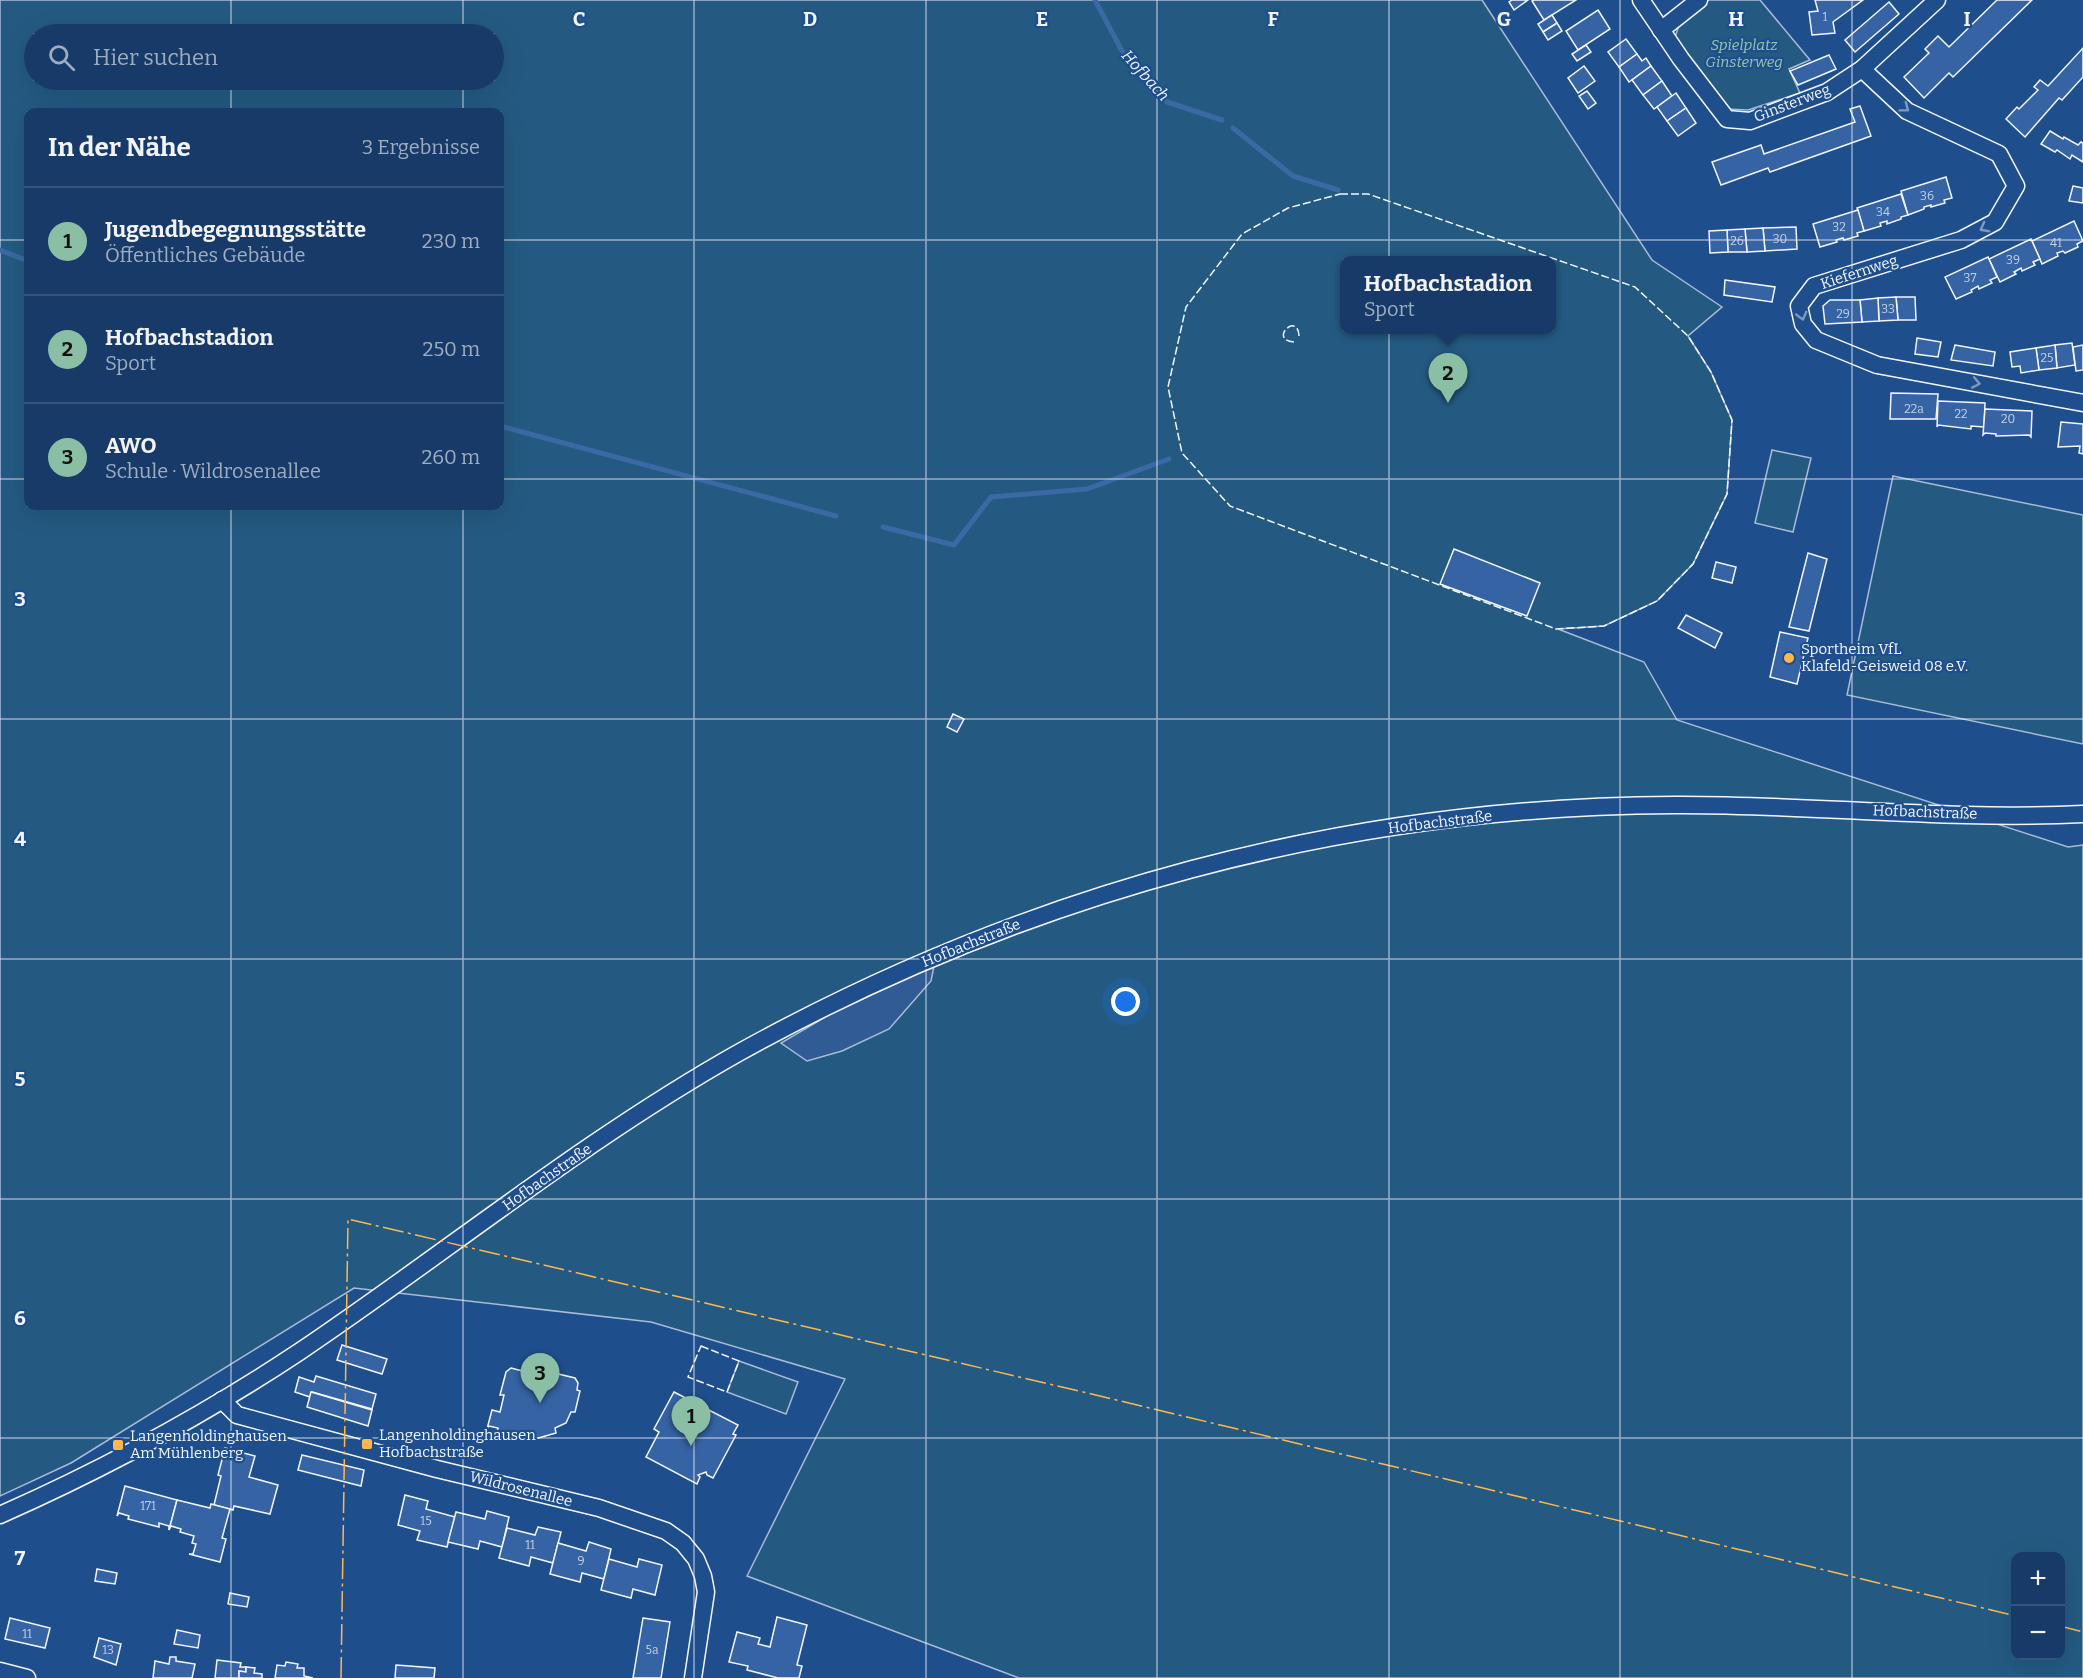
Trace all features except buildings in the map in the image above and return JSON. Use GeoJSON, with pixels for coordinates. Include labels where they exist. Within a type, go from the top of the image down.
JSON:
{"type":"FeatureCollection","features":[{"type":"Feature","properties":{"kind":"street","name":"Ginsterweg"},"geometry":{"type":"LineString","coordinates":[[1641,0],[1726,119],[1750,121],[1827,92],[1862,69],[1937,0]]}},
{"type":"Feature","properties":{"kind":"street"},"geometry":{"type":"LineString","coordinates":[[1661,30],[1699,0]]}},
{"type":"Feature","properties":{"kind":"street","name":"Kiefernweg"},"geometry":{"type":"LineString","coordinates":[[1862,69],[1907,111],[1999,154],[2016,186],[1995,222],[1961,240],[1814,286],[1799,306],[1803,324],[1816,340],[1877,365],[2083,404]]}},
{"type":"Feature","properties":{"kind":"street","name":"Hofbachstraße"},"geometry":{"type":"LineString","coordinates":[[0,1515],[136,1450],[222,1400],[297,1353],[542,1180],[637,1116],[738,1054],[837,1002],[1006,927],[1182,871],[1286,846],[1437,821],[1525,812],[1676,805],[1835,808],[1958,814],[2083,814]]}},
{"type":"Feature","properties":{"kind":"street","name":"Wildrosenallee"},"geometry":{"type":"LineString","coordinates":[[222,1400],[237,1415],[437,1469],[599,1508],[666,1532],[683,1543],[696,1559],[704,1576],[706,1592],[693,1678]]}},
{"type":"Feature","properties":{"kind":"street"},"geometry":{"type":"LineString","coordinates":[[0,1671],[27,1678]]}},
{"type":"Feature","properties":{"kind":"green space"},"geometry":{"type":"Polygon","coordinates":[[[0,0],[1482,0],[1652,260],[1722,307],[1688,336],[1711,372],[1732,420],[1727,494],[1693,564],[1657,601],[1604,626],[1558,629],[1644,662],[1677,720],[2068,847],[2083,845],[2083,1678],[1019,1678],[747,1576],[845,1379],[651,1322],[354,1288],[71,1463],[0,1496],[0,0]]]}},
{"type":"Feature","properties":{"kind":"green space","name":"Spielplatz Ginsterweg"},"geometry":{"type":"Polygon","coordinates":[[[1707,0],[1760,0],[1810,60],[1789,69],[1800,93],[1748,110],[1726,109],[1675,37],[1682,17],[1707,0]]]}},
{"type":"Feature","properties":{"kind":"green space"},"geometry":{"type":"Polygon","coordinates":[[[1772,450],[1811,458],[1793,532],[1755,523],[1772,450]]]}},
{"type":"Feature","properties":{"kind":"green space"},"geometry":{"type":"Polygon","coordinates":[[[1893,476],[2083,515],[2083,744],[1847,695],[1893,476]]]}},
{"type":"Feature","properties":{"kind":"green space"},"geometry":{"type":"Polygon","coordinates":[[[739,1361],[798,1382],[786,1414],[727,1392],[739,1361]]]}},
{"type":"Feature","properties":{"kind":"shaded area"},"geometry":{"type":"Polygon","coordinates":[[[934,966],[931,981],[889,1029],[842,1051],[807,1061],[781,1043],[834,1012],[934,966]]]}},
{"type":"Feature","properties":{"kind":"waterway","name":"Hofbach"},"geometry":{"type":"LineString","coordinates":[[1095,0],[1122,51],[1167,102],[1222,120]]}},
{"type":"Feature","properties":{"kind":"waterway","name":"Hofbach"},"geometry":{"type":"LineString","coordinates":[[1233,128],[1293,176],[1338,190]]}},
{"type":"Feature","properties":{"kind":"waterway"},"geometry":{"type":"LineString","coordinates":[[0,250],[24,259]]}},
{"type":"Feature","properties":{"kind":"waterway"},"geometry":{"type":"LineString","coordinates":[[504,427],[836,516]]}},
{"type":"Feature","properties":{"kind":"waterway"},"geometry":{"type":"LineString","coordinates":[[883,527],[954,545],[991,497],[1087,489],[1169,459]]}},
{"type":"Feature","properties":{"kind":"fence"},"geometry":{"type":"LineString","coordinates":[[1340,194],[1368,194],[1546,256]]}},
{"type":"Feature","properties":{"kind":"fence"},"geometry":{"type":"LineString","coordinates":[[1340,194],[1288,208],[1242,234],[1186,307],[1168,387],[1182,453],[1230,506],[1556,629],[1604,626],[1657,601],[1693,564],[1727,494],[1732,420],[1711,372],[1688,336],[1635,287],[1556,259]]}},
{"type":"Feature","properties":{"kind":"fence"},"geometry":{"type":"LineString","coordinates":[[1294,342],[1284,337],[1286,329],[1294,326],[1299,336]]}},
{"type":"Feature","properties":{"kind":"fence"},"geometry":{"type":"LineString","coordinates":[[701,1346],[739,1361],[727,1392],[688,1377],[701,1346]]}},
{"type":"Feature","properties":{"kind":"power"},"geometry":{"type":"LineString","coordinates":[[341,1678],[348,1219],[1083,1392],[2011,1615]]}},
{"type":"Feature","properties":{"kind":"power"},"geometry":{"type":"LineString","coordinates":[[2065,1627],[2083,1632]]}},
{"type":"Feature","properties":{"kind":"place","name":"Hofbachstadion"},"geometry":{"type":"Point","coordinates":[1448,403]}},
{"type":"Feature","properties":{"kind":"place","name":"Sportheim VfL Klafeld-Geisweid 08 e.V."},"geometry":{"type":"Point","coordinates":[1789,658]}},
{"type":"Feature","properties":{"kind":"place","name":"AWO"},"geometry":{"type":"Point","coordinates":[540,1403]}},
{"type":"Feature","properties":{"kind":"place","name":"Langenholdinghausen Hofbachstraße"},"geometry":{"type":"Point","coordinates":[367,1444]}},
{"type":"Feature","properties":{"kind":"place","name":"Langenholdinghausen Am Mühlenberg"},"geometry":{"type":"Point","coordinates":[118,1445]}},
{"type":"Feature","properties":{"kind":"place","name":"Jugendbegegnungsstätte"},"geometry":{"type":"Point","coordinates":[691,1446]}}]}
